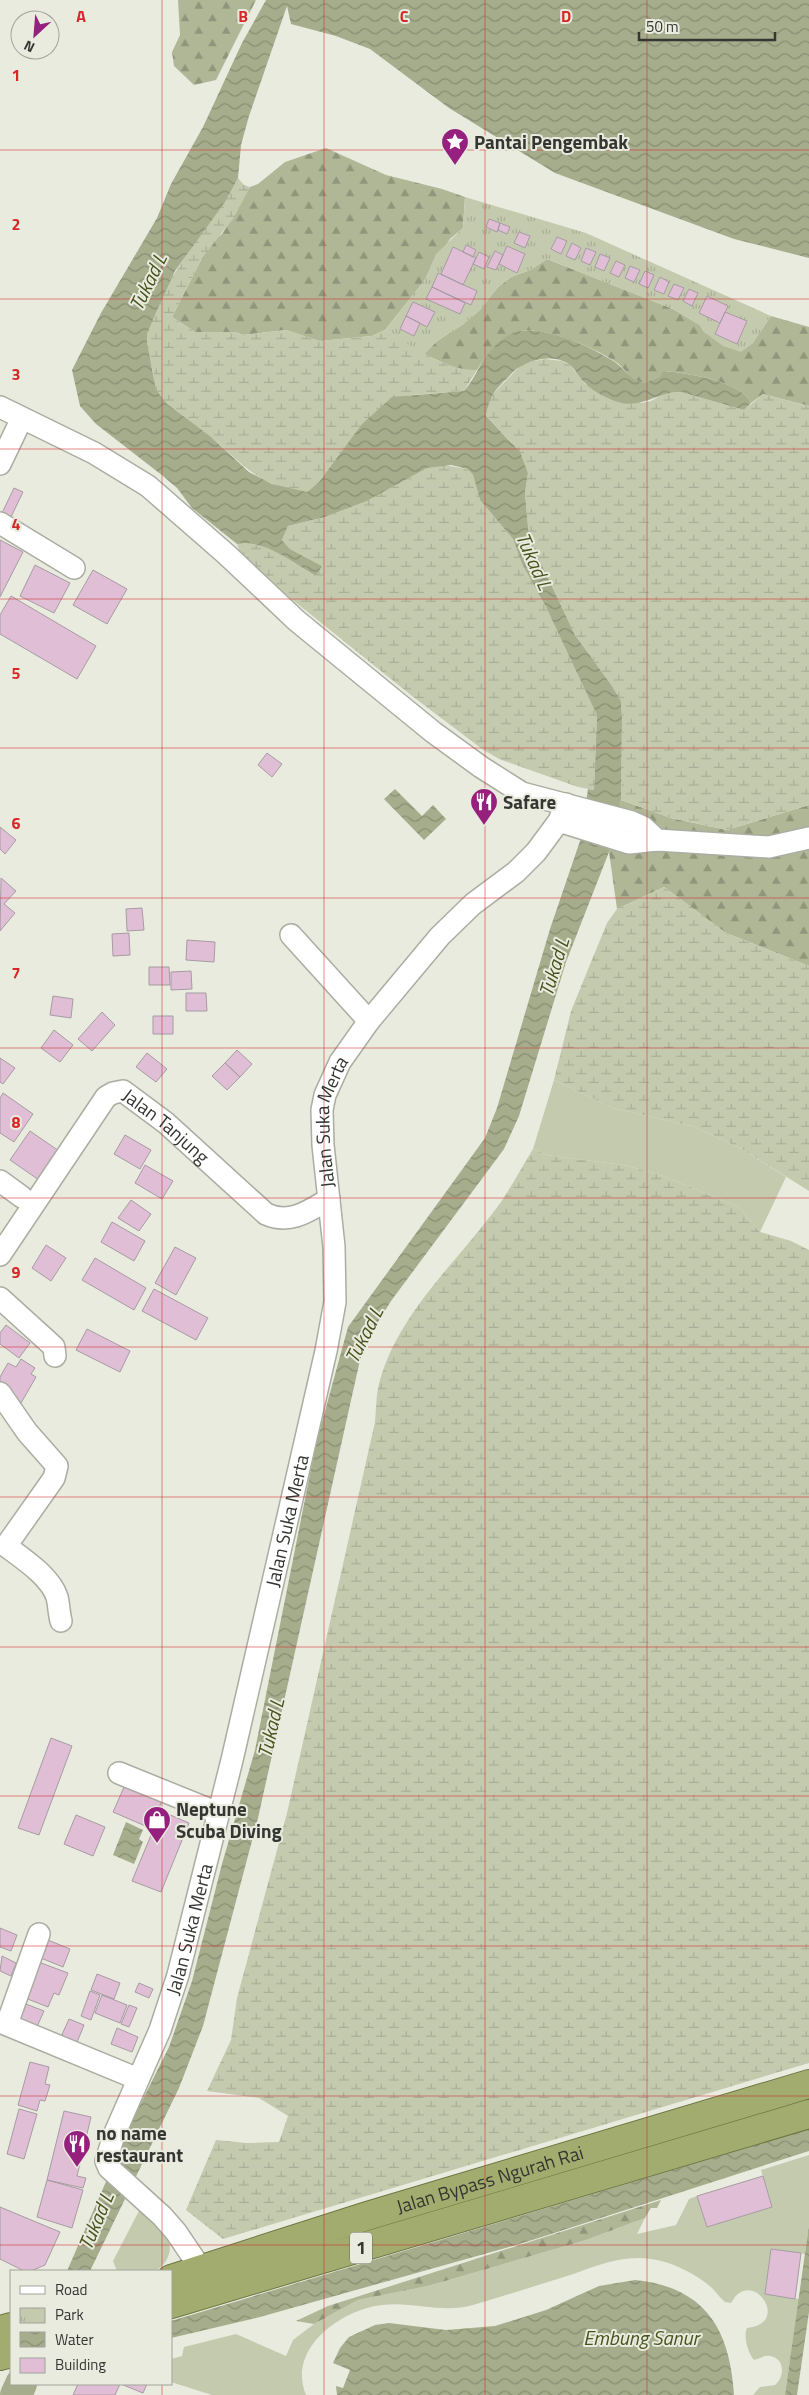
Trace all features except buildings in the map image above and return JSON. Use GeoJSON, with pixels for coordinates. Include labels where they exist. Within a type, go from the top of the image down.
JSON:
{"type":"FeatureCollection","features":[{"type":"Feature","properties":{"kind":"highway","name":"Jalan Bypass Ngurah Rai"},"geometry":{"type":"LineString","coordinates":[[172,2278],[540,2164],[809,2084]]}},
{"type":"Feature","properties":{"kind":"highway","name":"Jalan Bypass Ngurah Rai"},"geometry":{"type":"LineString","coordinates":[[172,2304],[809,2114]]}},
{"type":"Feature","properties":{"kind":"highway"},"geometry":{"type":"LineString","coordinates":[[540,2164],[550,2190]]}},
{"type":"Feature","properties":{"kind":"street"},"geometry":{"type":"LineString","coordinates":[[0,407],[94,454],[148,486],[226,554],[297,622],[433,732],[481,767],[522,793],[570,814],[617,840],[644,843],[657,840],[769,847],[809,838]]}},
{"type":"Feature","properties":{"kind":"street"},"geometry":{"type":"LineString","coordinates":[[0,464],[22,418]]}},
{"type":"Feature","properties":{"kind":"street"},"geometry":{"type":"LineString","coordinates":[[0,523],[74,568]]}},
{"type":"Feature","properties":{"kind":"street"},"geometry":{"type":"LineString","coordinates":[[570,814],[623,819],[643,826],[657,840]]}},
{"type":"Feature","properties":{"kind":"street","name":"Jalan Suka Merta"},"geometry":{"type":"LineString","coordinates":[[201,2270],[176,2232],[144,2199],[108,2168],[106,2161],[114,2135],[160,2030],[178,1975],[218,1813],[332,1325],[335,1302],[335,1275],[330,1198],[323,1145],[322,1110],[325,1095],[340,1062],[369,1021],[440,936],[473,904],[516,872],[570,814]]}},
{"type":"Feature","properties":{"kind":"street"},"geometry":{"type":"LineString","coordinates":[[291,935],[369,1021]]}},
{"type":"Feature","properties":{"kind":"street","name":"Jalan Tanjung"},"geometry":{"type":"LineString","coordinates":[[0,1255],[106,1097],[123,1091],[146,1106],[266,1214],[276,1218],[288,1219],[308,1212],[330,1198]]}},
{"type":"Feature","properties":{"kind":"street"},"geometry":{"type":"LineString","coordinates":[[0,1181],[22,1197]]}},
{"type":"Feature","properties":{"kind":"street"},"geometry":{"type":"LineString","coordinates":[[0,1298],[54,1347],[55,1356]]}},
{"type":"Feature","properties":{"kind":"street"},"geometry":{"type":"LineString","coordinates":[[0,1393],[21,1425],[58,1466],[58,1471],[6,1546],[27,1562],[50,1586],[56,1596],[61,1622]]}},
{"type":"Feature","properties":{"kind":"street"},"geometry":{"type":"LineString","coordinates":[[119,1773],[218,1813]]}},
{"type":"Feature","properties":{"kind":"street"},"geometry":{"type":"LineString","coordinates":[[39,1934],[3,2023],[138,2079]]}},
{"type":"Feature","properties":{"kind":"green space"},"geometry":{"type":"Polygon","coordinates":[[[178,0],[256,0],[216,80],[194,85],[174,66],[172,52],[180,35],[178,0]]]}},
{"type":"Feature","properties":{"kind":"green space"},"geometry":{"type":"Polygon","coordinates":[[[326,148],[386,175],[442,189],[465,197],[463,228],[450,239],[424,281],[385,330],[372,336],[319,341],[286,330],[243,335],[235,332],[195,332],[172,317],[202,258],[211,244],[223,233],[250,187],[258,184],[285,162],[326,148]]]}},
{"type":"Feature","properties":{"kind":"green space"},"geometry":{"type":"Polygon","coordinates":[[[238,178],[244,185],[250,187],[233,219],[202,258],[172,317],[195,332],[235,332],[243,335],[287,330],[319,341],[372,336],[385,330],[440,362],[464,369],[477,370],[464,391],[410,395],[361,425],[319,482],[307,492],[277,486],[253,473],[204,432],[166,405],[154,387],[147,344],[147,335],[153,315],[174,275],[238,178]]]}},
{"type":"Feature","properties":{"kind":"green space"},"geometry":{"type":"Polygon","coordinates":[[[465,197],[586,233],[771,316],[752,344],[741,352],[723,346],[704,332],[700,325],[673,309],[547,259],[530,270],[511,277],[498,287],[480,310],[462,325],[437,341],[424,354],[385,330],[424,281],[436,254],[463,228],[465,197]]]}},
{"type":"Feature","properties":{"kind":"green space"},"geometry":{"type":"Polygon","coordinates":[[[547,259],[673,309],[700,325],[704,332],[752,344],[771,316],[809,327],[809,406],[763,394],[751,403],[745,395],[725,384],[699,376],[675,372],[665,371],[659,377],[643,383],[631,376],[616,362],[596,351],[568,339],[540,331],[528,330],[511,335],[489,353],[477,370],[459,370],[424,354],[437,341],[462,325],[480,310],[498,287],[511,277],[530,270],[547,259]]]}},
{"type":"Feature","properties":{"kind":"green space"},"geometry":{"type":"Polygon","coordinates":[[[545,359],[562,361],[570,365],[585,384],[642,403],[651,401],[665,393],[681,392],[744,410],[763,394],[809,406],[809,805],[727,830],[671,818],[621,800],[621,701],[575,635],[529,538],[525,493],[528,473],[511,442],[486,416],[490,397],[520,366],[528,362],[545,359]]]}},
{"type":"Feature","properties":{"kind":"green space"},"geometry":{"type":"Polygon","coordinates":[[[443,465],[468,469],[473,475],[480,500],[513,539],[522,564],[546,607],[591,700],[597,715],[594,790],[578,787],[499,759],[482,749],[412,696],[242,559],[237,544],[257,545],[278,553],[316,576],[322,566],[290,549],[282,540],[288,526],[325,517],[367,501],[427,468],[443,465]]]}},
{"type":"Feature","properties":{"kind":"green space"},"geometry":{"type":"Polygon","coordinates":[[[621,800],[671,818],[727,830],[809,805],[809,966],[726,933],[664,887],[617,909],[609,852],[621,800]]]}},
{"type":"Feature","properties":{"kind":"green space"},"geometry":{"type":"Polygon","coordinates":[[[664,887],[726,933],[809,966],[809,1191],[742,1149],[695,1127],[613,1108],[554,1080],[571,1011],[607,923],[617,909],[664,887]]]}},
{"type":"Feature","properties":{"kind":"green space"},"geometry":{"type":"Polygon","coordinates":[[[554,1080],[613,1108],[695,1127],[742,1149],[786,1177],[760,1232],[739,1207],[658,1174],[623,1165],[546,1155],[533,1149],[554,1080]]]}},
{"type":"Feature","properties":{"kind":"green space"},"geometry":{"type":"Polygon","coordinates":[[[533,1149],[546,1155],[623,1165],[658,1174],[739,1207],[760,1232],[791,1241],[809,1250],[809,2063],[223,2239],[186,2210],[216,2140],[246,2143],[279,2142],[288,2116],[259,2098],[207,2091],[231,2040],[237,1998],[287,1813],[375,1422],[378,1388],[386,1363],[410,1317],[498,1206],[533,1149]]]}},
{"type":"Feature","properties":{"kind":"green space"},"geometry":{"type":"Polygon","coordinates":[[[809,2094],[809,2101],[586,2167],[572,2169],[809,2094]]]}},
{"type":"Feature","properties":{"kind":"green space"},"geometry":{"type":"Polygon","coordinates":[[[809,2155],[809,2225],[805,2254],[771,2249],[765,2294],[799,2299],[785,2395],[753,2395],[760,2387],[775,2385],[782,2373],[779,2360],[768,2356],[754,2360],[747,2344],[747,2328],[759,2325],[766,2319],[768,2311],[766,2303],[761,2296],[746,2290],[737,2295],[731,2303],[725,2302],[706,2283],[684,2269],[668,2263],[640,2258],[608,2262],[473,2305],[439,2308],[394,2304],[366,2308],[334,2324],[321,2335],[311,2348],[304,2362],[302,2378],[306,2395],[212,2395],[172,2382],[172,2359],[182,2356],[184,2347],[236,2334],[286,2356],[293,2340],[314,2324],[358,2300],[428,2286],[586,2240],[645,2218],[637,2234],[676,2225],[689,2199],[697,2196],[707,2227],[772,2207],[761,2170],[809,2155]]]}},
{"type":"Feature","properties":{"kind":"green space"},"geometry":{"type":"Polygon","coordinates":[[[661,2200],[657,2208],[651,2208],[645,2218],[586,2240],[428,2286],[358,2300],[314,2324],[296,2321],[328,2306],[661,2200]]]}},
{"type":"Feature","properties":{"kind":"green space"},"geometry":{"type":"Polygon","coordinates":[[[141,2207],[158,2224],[167,2237],[170,2251],[167,2259],[157,2270],[117,2270],[113,2261],[141,2207]]]}},
{"type":"Feature","properties":{"kind":"water"},"geometry":{"type":"Polygon","coordinates":[[[266,0],[809,0],[809,258],[734,239],[555,173],[449,108],[370,49],[336,36],[291,24],[287,6],[249,116],[241,145],[238,178],[225,202],[175,271],[147,334],[156,390],[167,404],[210,436],[249,472],[272,484],[307,492],[319,482],[361,425],[392,397],[464,391],[494,347],[508,336],[520,331],[531,330],[554,334],[579,343],[610,359],[633,378],[643,383],[659,377],[664,371],[699,376],[736,389],[745,395],[751,403],[744,410],[681,392],[673,392],[638,403],[622,403],[592,390],[570,365],[556,359],[541,359],[519,367],[498,387],[490,401],[486,416],[520,452],[528,473],[525,493],[529,538],[575,635],[621,701],[621,800],[609,852],[566,962],[519,1116],[504,1149],[391,1301],[368,1338],[360,1360],[258,1818],[203,2026],[179,2088],[90,2270],[67,2270],[135,2115],[169,2047],[192,1981],[222,1864],[255,1750],[316,1444],[348,1327],[485,1138],[497,1108],[550,929],[580,841],[588,789],[594,790],[597,715],[546,607],[522,564],[513,539],[480,500],[473,475],[468,469],[451,465],[427,468],[367,501],[325,517],[288,526],[282,540],[290,549],[322,566],[316,576],[268,548],[247,543],[237,544],[192,508],[177,488],[163,476],[96,424],[80,406],[72,370],[101,313],[157,218],[171,184],[203,127],[242,43],[266,0]]]}},
{"type":"Feature","properties":{"kind":"water"},"geometry":{"type":"Polygon","coordinates":[[[395,789],[422,816],[433,805],[446,819],[424,840],[384,799],[395,789]]]}},
{"type":"Feature","properties":{"kind":"water"},"geometry":{"type":"Polygon","coordinates":[[[126,1822],[143,1830],[139,1839],[143,1842],[134,1864],[113,1855],[126,1822]]]}},
{"type":"Feature","properties":{"kind":"water"},"geometry":{"type":"Polygon","coordinates":[[[809,2129],[809,2151],[523,2243],[260,2317],[172,2338],[172,2321],[809,2129]]]}},
{"type":"Feature","properties":{"kind":"water"},"geometry":{"type":"Polygon","coordinates":[[[809,2225],[809,2312],[797,2395],[785,2395],[809,2225]]]}},
{"type":"Feature","properties":{"kind":"water","name":"Embung Sanur"},"geometry":{"type":"Polygon","coordinates":[[[635,2280],[659,2284],[679,2292],[696,2302],[709,2315],[719,2331],[727,2350],[734,2395],[337,2395],[336,2386],[343,2388],[350,2370],[333,2363],[340,2348],[349,2337],[375,2325],[389,2323],[446,2330],[495,2326],[546,2310],[599,2286],[635,2280]]]}},
{"type":"Feature","properties":{"kind":"waterway","name":"Tukad L"},"geometry":{"type":"LineString","coordinates":[[16,2395],[21,2385]]}},
{"type":"Feature","properties":{"kind":"place","name":"Pantai Pengembak"},"geometry":{"type":"Point","coordinates":[455,166]}},
{"type":"Feature","properties":{"kind":"place","name":"Safare"},"geometry":{"type":"Point","coordinates":[484,826]}},
{"type":"Feature","properties":{"kind":"place","name":"Neptune Scuba Diving"},"geometry":{"type":"Point","coordinates":[157,1844]}},
{"type":"Feature","properties":{"kind":"place","name":"no name restaurant"},"geometry":{"type":"Point","coordinates":[77,2168]}}]}
